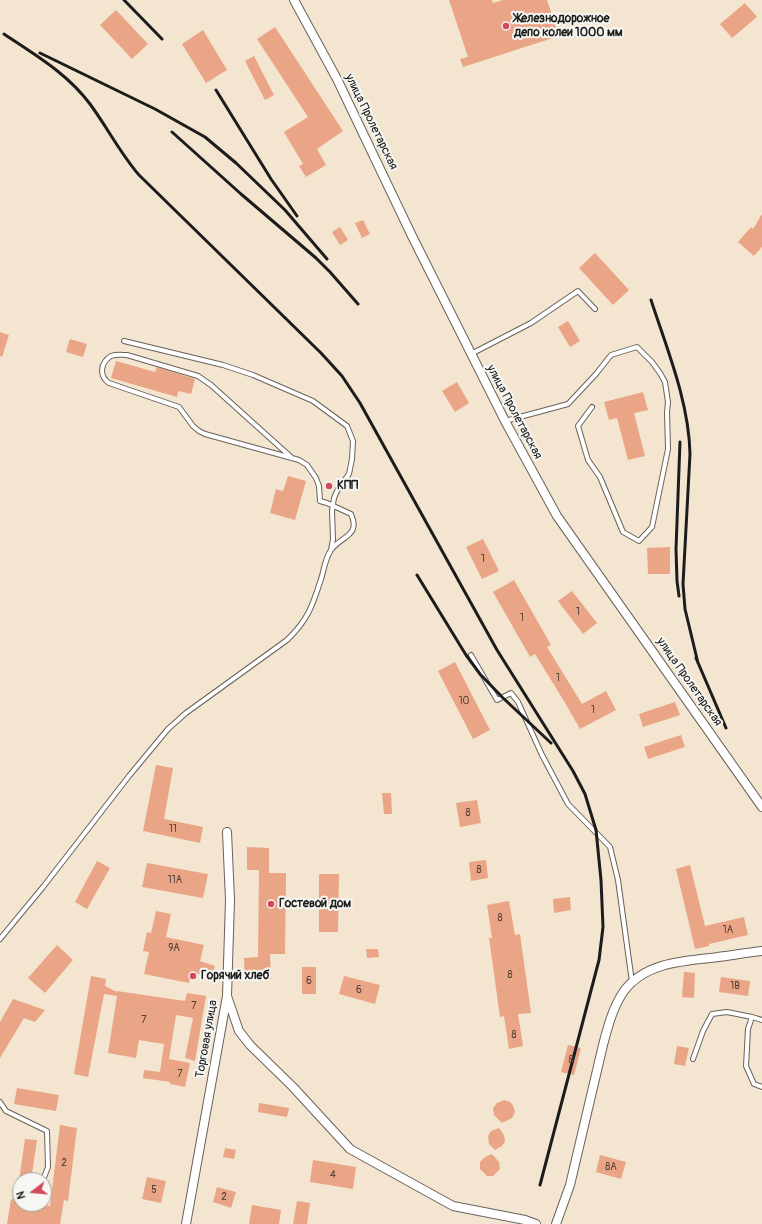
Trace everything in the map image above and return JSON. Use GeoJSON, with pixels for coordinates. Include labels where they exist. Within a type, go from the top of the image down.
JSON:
{"type":"FeatureCollection","features":[{"type":"Feature","properties":{"kind":"street","name":"улица Пролетарская"},"geometry":{"type":"LineString","coordinates":[[294,0],[340,85],[412,236],[505,421],[557,516],[762,807]]}},
{"type":"Feature","properties":{"kind":"street","name":"Торговая улица"},"geometry":{"type":"LineString","coordinates":[[186,1224],[228,996],[230,900],[227,832]]}},
{"type":"Feature","properties":{"kind":"street"},"geometry":{"type":"LineString","coordinates":[[556,1224],[570,1186],[603,1045],[609,1023],[619,999],[632,982],[641,975],[664,965],[762,951]]}},
{"type":"Feature","properties":{"kind":"street"},"geometry":{"type":"LineString","coordinates":[[228,996],[239,1031],[250,1045],[294,1087],[350,1149],[453,1206],[525,1220],[536,1224]]}},
{"type":"Feature","properties":{"kind":"lane"},"geometry":{"type":"LineString","coordinates":[[471,354],[531,323],[578,292],[595,310]]}},
{"type":"Feature","properties":{"kind":"lane"},"geometry":{"type":"LineString","coordinates":[[0,939],[43,887],[129,776],[178,720],[287,640],[294,633],[312,606],[331,550],[333,505],[338,489],[349,474],[353,449],[351,433],[347,426],[338,418],[313,401],[253,375],[124,341]]}},
{"type":"Feature","properties":{"kind":"lane"},"geometry":{"type":"LineString","coordinates":[[505,421],[568,404],[596,374],[611,355],[637,347],[652,362],[660,373],[665,382],[668,402],[668,449],[652,527],[639,540],[623,532],[600,477],[588,460],[578,426],[592,407]]}},
{"type":"Feature","properties":{"kind":"lane"},"geometry":{"type":"LineString","coordinates":[[291,457],[211,385],[198,376],[128,355],[118,354],[106,360],[102,374],[104,379],[109,383],[179,407],[198,431],[291,457],[307,465],[312,471],[319,486],[320,501],[333,505],[351,514],[354,523],[350,534],[331,550]]}},
{"type":"Feature","properties":{"kind":"lane"},"geometry":{"type":"LineString","coordinates":[[471,655],[497,700],[510,693],[518,702],[542,755],[568,804],[610,847],[618,880],[632,982]]}},
{"type":"Feature","properties":{"kind":"lane"},"geometry":{"type":"LineString","coordinates":[[693,1059],[703,1031],[712,1014],[727,1012],[762,1020]]}},
{"type":"Feature","properties":{"kind":"lane"},"geometry":{"type":"LineString","coordinates":[[752,1017],[748,1029],[746,1066],[754,1084],[762,1088]]}},
{"type":"Feature","properties":{"kind":"lane"},"geometry":{"type":"LineString","coordinates":[[0,1102],[6,1111],[47,1131],[48,1167],[46,1172]]}},
{"type":"Feature","properties":{"kind":"building","name":"Железнодорожное депо колеи 1000 мм"},"geometry":{"type":"Polygon","coordinates":[[[449,0],[492,0],[493,3],[503,0],[547,0],[559,36],[463,67],[460,59],[468,57],[449,0]]]}},
{"type":"Feature","properties":{"kind":"building"},"geometry":{"type":"Polygon","coordinates":[[[745,3],[757,17],[732,38],[720,24],[745,3]]]}},
{"type":"Feature","properties":{"kind":"building"},"geometry":{"type":"Polygon","coordinates":[[[116,10],[148,44],[132,59],[100,25],[116,10]]]}},
{"type":"Feature","properties":{"kind":"building"},"geometry":{"type":"Polygon","coordinates":[[[275,27],[343,131],[317,149],[326,165],[306,177],[299,166],[303,164],[284,132],[308,117],[257,39],[275,27]]]}},
{"type":"Feature","properties":{"kind":"building"},"geometry":{"type":"Polygon","coordinates":[[[203,30],[227,70],[206,83],[182,44],[203,30]]]}},
{"type":"Feature","properties":{"kind":"building"},"geometry":{"type":"Polygon","coordinates":[[[254,56],[274,95],[265,100],[245,61],[254,56]]]}},
{"type":"Feature","properties":{"kind":"building"},"geometry":{"type":"Polygon","coordinates":[[[762,214],[762,247],[754,256],[738,242],[751,227],[753,229],[762,214]]]}},
{"type":"Feature","properties":{"kind":"building"},"geometry":{"type":"Polygon","coordinates":[[[363,220],[370,234],[362,238],[355,223],[363,220]]]}},
{"type":"Feature","properties":{"kind":"building"},"geometry":{"type":"Polygon","coordinates":[[[340,227],[348,240],[340,245],[332,232],[340,227]]]}},
{"type":"Feature","properties":{"kind":"building"},"geometry":{"type":"Polygon","coordinates":[[[595,253],[629,290],[613,305],[579,268],[595,253]]]}},
{"type":"Feature","properties":{"kind":"building"},"geometry":{"type":"Polygon","coordinates":[[[568,321],[580,341],[570,347],[558,327],[568,321]]]}},
{"type":"Feature","properties":{"kind":"building"},"geometry":{"type":"Polygon","coordinates":[[[0,332],[9,335],[2,357],[0,356],[0,332]]]}},
{"type":"Feature","properties":{"kind":"building"},"geometry":{"type":"Polygon","coordinates":[[[70,339],[87,344],[83,357],[66,352],[70,339]]]}},
{"type":"Feature","properties":{"kind":"building"},"geometry":{"type":"Polygon","coordinates":[[[116,361],[155,372],[157,367],[195,379],[191,394],[178,391],[177,397],[111,378],[116,361]]]}},
{"type":"Feature","properties":{"kind":"building"},"geometry":{"type":"Polygon","coordinates":[[[457,382],[469,403],[455,412],[442,391],[457,382]]]}},
{"type":"Feature","properties":{"kind":"building"},"geometry":{"type":"Polygon","coordinates":[[[643,392],[648,410],[634,413],[645,456],[628,460],[617,418],[609,420],[604,402],[643,392]]]}},
{"type":"Feature","properties":{"kind":"building"},"geometry":{"type":"Polygon","coordinates":[[[288,476],[306,481],[295,520],[270,513],[276,489],[283,491],[288,476]]]}},
{"type":"Feature","properties":{"kind":"building"},"geometry":{"type":"Polygon","coordinates":[[[483,539],[499,571],[482,579],[466,547],[483,539]]]}},
{"type":"Feature","properties":{"kind":"building"},"geometry":{"type":"Polygon","coordinates":[[[670,547],[670,574],[648,574],[647,548],[670,547]]]}},
{"type":"Feature","properties":{"kind":"building"},"geometry":{"type":"Polygon","coordinates":[[[514,580],[551,645],[547,647],[582,704],[606,691],[616,710],[580,729],[535,654],[530,657],[493,592],[514,580]]]}},
{"type":"Feature","properties":{"kind":"building"},"geometry":{"type":"Polygon","coordinates":[[[572,591],[597,623],[583,634],[558,601],[572,591]]]}},
{"type":"Feature","properties":{"kind":"building"},"geometry":{"type":"Polygon","coordinates":[[[455,662],[490,730],[473,739],[438,671],[455,662]]]}},
{"type":"Feature","properties":{"kind":"building"},"geometry":{"type":"Polygon","coordinates":[[[675,702],[680,715],[643,727],[639,714],[675,702]]]}},
{"type":"Feature","properties":{"kind":"building"},"geometry":{"type":"Polygon","coordinates":[[[681,735],[685,747],[648,759],[644,747],[681,735]]]}},
{"type":"Feature","properties":{"kind":"building"},"geometry":{"type":"Polygon","coordinates":[[[156,765],[173,768],[164,819],[203,827],[200,843],[143,831],[156,765]]]}},
{"type":"Feature","properties":{"kind":"building"},"geometry":{"type":"Polygon","coordinates":[[[382,793],[391,793],[392,814],[384,814],[382,793]]]}},
{"type":"Feature","properties":{"kind":"building"},"geometry":{"type":"Polygon","coordinates":[[[477,800],[481,823],[460,827],[456,803],[477,800]]]}},
{"type":"Feature","properties":{"kind":"building"},"geometry":{"type":"Polygon","coordinates":[[[247,847],[269,848],[269,873],[286,873],[285,954],[270,954],[271,979],[245,980],[244,958],[258,957],[259,870],[247,870],[247,847]]]}},
{"type":"Feature","properties":{"kind":"building"},"geometry":{"type":"Polygon","coordinates":[[[486,860],[488,878],[471,881],[469,862],[486,860]]]}},
{"type":"Feature","properties":{"kind":"building"},"geometry":{"type":"Polygon","coordinates":[[[97,861],[110,868],[87,909],[75,902],[97,861]]]}},
{"type":"Feature","properties":{"kind":"building"},"geometry":{"type":"Polygon","coordinates":[[[147,863],[208,874],[203,898],[142,887],[147,863]]]}},
{"type":"Feature","properties":{"kind":"building"},"geometry":{"type":"Polygon","coordinates":[[[690,865],[705,926],[744,917],[748,935],[709,944],[709,946],[695,949],[676,869],[690,865]]]}},
{"type":"Feature","properties":{"kind":"building"},"geometry":{"type":"Polygon","coordinates":[[[319,874],[339,874],[338,932],[319,932],[319,874]]]}},
{"type":"Feature","properties":{"kind":"building"},"geometry":{"type":"Polygon","coordinates":[[[570,897],[571,910],[554,913],[553,899],[570,897]]]}},
{"type":"Feature","properties":{"kind":"building"},"geometry":{"type":"Polygon","coordinates":[[[509,901],[515,935],[520,934],[531,1013],[518,1014],[523,1046],[509,1049],[504,1016],[500,1017],[489,938],[492,938],[487,905],[509,901]]]}},
{"type":"Feature","properties":{"kind":"building"},"geometry":{"type":"Polygon","coordinates":[[[156,911],[171,914],[166,937],[204,945],[200,961],[215,966],[211,978],[191,972],[189,983],[144,974],[149,952],[143,951],[147,932],[151,933],[156,911]]]}},
{"type":"Feature","properties":{"kind":"building"},"geometry":{"type":"Polygon","coordinates":[[[57,945],[73,960],[45,993],[28,978],[57,945]]]}},
{"type":"Feature","properties":{"kind":"building"},"geometry":{"type":"Polygon","coordinates":[[[366,949],[378,949],[379,957],[367,958],[366,949]]]}},
{"type":"Feature","properties":{"kind":"building"},"geometry":{"type":"Polygon","coordinates":[[[302,967],[316,967],[316,994],[302,994],[302,967]]]}},
{"type":"Feature","properties":{"kind":"building"},"geometry":{"type":"Polygon","coordinates":[[[684,972],[695,973],[694,998],[682,997],[684,972]]]}},
{"type":"Feature","properties":{"kind":"building"},"geometry":{"type":"Polygon","coordinates":[[[91,976],[106,979],[105,986],[117,992],[185,1001],[187,993],[206,996],[195,1061],[185,1058],[193,1018],[176,1015],[169,1059],[190,1063],[185,1087],[170,1084],[170,1082],[143,1078],[144,1070],[160,1072],[164,1044],[139,1040],[136,1058],[108,1053],[117,996],[104,994],[88,1077],[74,1074],[91,976]]]}},
{"type":"Feature","properties":{"kind":"building"},"geometry":{"type":"Polygon","coordinates":[[[344,976],[380,985],[375,1004],[339,994],[344,976]]]}},
{"type":"Feature","properties":{"kind":"building"},"geometry":{"type":"Polygon","coordinates":[[[721,977],[750,981],[748,996],[719,992],[721,977]]]}},
{"type":"Feature","properties":{"kind":"building"},"geometry":{"type":"Polygon","coordinates":[[[13,999],[45,1010],[35,1022],[24,1018],[0,1058],[0,1022],[13,999]]]}},
{"type":"Feature","properties":{"kind":"building"},"geometry":{"type":"Polygon","coordinates":[[[568,1045],[581,1048],[574,1075],[561,1072],[568,1045]]]}},
{"type":"Feature","properties":{"kind":"building"},"geometry":{"type":"Polygon","coordinates":[[[677,1046],[689,1048],[685,1066],[674,1064],[677,1046]]]}},
{"type":"Feature","properties":{"kind":"building"},"geometry":{"type":"Polygon","coordinates":[[[17,1088],[59,1095],[56,1111],[14,1104],[17,1088]]]}},
{"type":"Feature","properties":{"kind":"building"},"geometry":{"type":"Polygon","coordinates":[[[504,1100],[513,1105],[515,1112],[512,1118],[502,1123],[494,1115],[493,1108],[497,1103],[504,1100]]]}},
{"type":"Feature","properties":{"kind":"building"},"geometry":{"type":"Polygon","coordinates":[[[259,1103],[289,1108],[287,1117],[258,1112],[259,1103]]]}},
{"type":"Feature","properties":{"kind":"building"},"geometry":{"type":"Polygon","coordinates":[[[60,1125],[77,1128],[68,1201],[64,1200],[60,1224],[7,1224],[11,1199],[12,1212],[52,1212],[52,1190],[60,1125]]]}},
{"type":"Feature","properties":{"kind":"building"},"geometry":{"type":"Polygon","coordinates":[[[499,1128],[504,1135],[505,1141],[502,1146],[495,1150],[489,1144],[488,1136],[491,1131],[499,1128]]]}},
{"type":"Feature","properties":{"kind":"building"},"geometry":{"type":"Polygon","coordinates":[[[25,1139],[37,1140],[32,1172],[20,1172],[25,1139]]]}},
{"type":"Feature","properties":{"kind":"building"},"geometry":{"type":"Polygon","coordinates":[[[225,1148],[236,1150],[234,1159],[223,1157],[225,1148]]]}},
{"type":"Feature","properties":{"kind":"building"},"geometry":{"type":"Polygon","coordinates":[[[492,1154],[499,1162],[500,1169],[493,1176],[487,1176],[480,1169],[480,1162],[485,1157],[492,1154]]]}},
{"type":"Feature","properties":{"kind":"building"},"geometry":{"type":"Polygon","coordinates":[[[600,1155],[626,1162],[621,1179],[596,1172],[600,1155]]]}},
{"type":"Feature","properties":{"kind":"building"},"geometry":{"type":"Polygon","coordinates":[[[313,1160],[356,1167],[353,1189],[310,1182],[313,1160]]]}},
{"type":"Feature","properties":{"kind":"building"},"geometry":{"type":"Polygon","coordinates":[[[147,1177],[166,1181],[161,1203],[142,1199],[147,1177]]]}},
{"type":"Feature","properties":{"kind":"building"},"geometry":{"type":"Polygon","coordinates":[[[217,1187],[236,1192],[231,1208],[213,1202],[217,1187]]]}},
{"type":"Feature","properties":{"kind":"building"},"geometry":{"type":"Polygon","coordinates":[[[297,1201],[310,1203],[307,1224],[293,1224],[297,1201]]]}},
{"type":"Feature","properties":{"kind":"building"},"geometry":{"type":"Polygon","coordinates":[[[252,1205],[281,1210],[279,1224],[249,1224],[252,1205]]]}},
{"type":"Feature","properties":{"kind":"railway"},"geometry":{"type":"LineString","coordinates":[[124,0],[162,39]]}},
{"type":"Feature","properties":{"kind":"railway"},"geometry":{"type":"LineString","coordinates":[[4,34],[50,65],[81,93],[139,175],[321,353],[342,376],[360,403],[497,650],[573,771],[585,794],[596,830],[601,880],[603,927],[599,960],[540,1185]]}},
{"type":"Feature","properties":{"kind":"railway"},"geometry":{"type":"LineString","coordinates":[[40,53],[155,109],[205,137],[236,163],[285,210],[327,259]]}},
{"type":"Feature","properties":{"kind":"railway"},"geometry":{"type":"LineString","coordinates":[[216,90],[271,179],[297,216]]}},
{"type":"Feature","properties":{"kind":"railway"},"geometry":{"type":"LineString","coordinates":[[172,132],[241,194],[316,258],[358,304]]}},
{"type":"Feature","properties":{"kind":"railway"},"geometry":{"type":"LineString","coordinates":[[651,300],[676,376],[686,415],[689,434],[690,454],[683,584],[685,609],[698,663]]}},
{"type":"Feature","properties":{"kind":"railway"},"geometry":{"type":"LineString","coordinates":[[679,596],[676,549],[680,442]]}},
{"type":"Feature","properties":{"kind":"railway"},"geometry":{"type":"LineString","coordinates":[[417,575],[466,655],[480,674],[551,743]]}},
{"type":"Feature","properties":{"kind":"railway"},"geometry":{"type":"LineString","coordinates":[[696,658],[726,728]]}},
{"type":"Feature","properties":{"kind":"place","name":"Железнодорожное депо колеи 1000 мм"},"geometry":{"type":"Point","coordinates":[506,26]}},
{"type":"Feature","properties":{"kind":"place","name":"КПП"},"geometry":{"type":"Point","coordinates":[329,486]}},
{"type":"Feature","properties":{"kind":"place","name":"Гостевой дом"},"geometry":{"type":"Point","coordinates":[271,904]}},
{"type":"Feature","properties":{"kind":"place","name":"Горячий хлеб"},"geometry":{"type":"Point","coordinates":[193,976]}}]}
